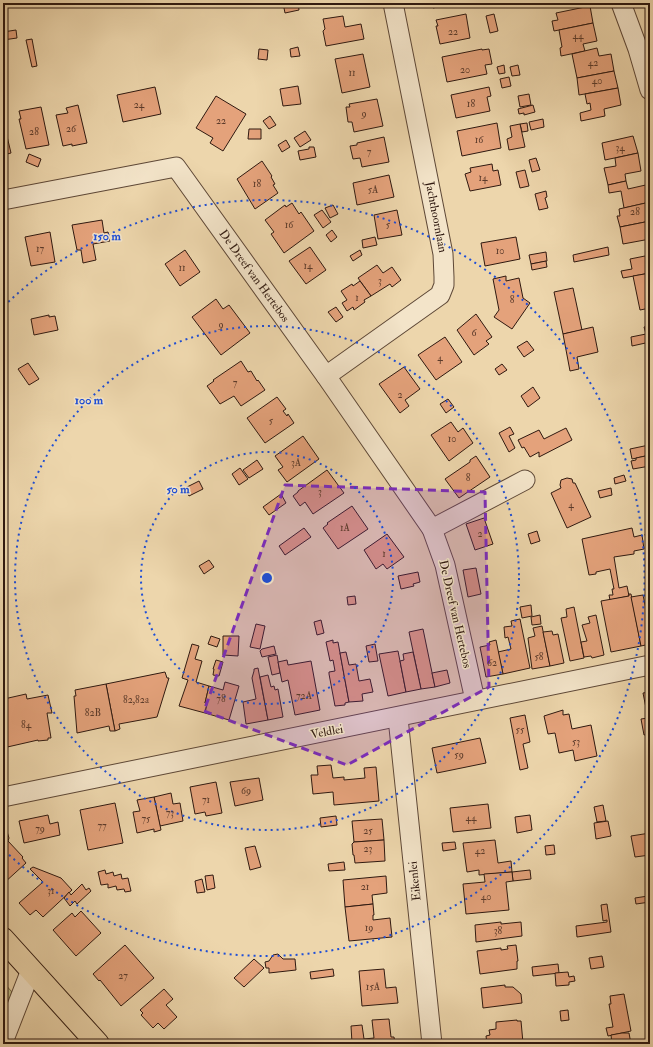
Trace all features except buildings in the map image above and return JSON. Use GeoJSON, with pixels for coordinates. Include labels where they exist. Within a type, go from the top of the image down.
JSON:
{"type":"FeatureCollection","features":[{"type":"Feature","properties":{"kind":"main road"},"geometry":{"type":"LineString","coordinates":[[3,939],[98,1044]]}},
{"type":"Feature","properties":{"kind":"street","name":"Jachthoornlaan"},"geometry":{"type":"LineString","coordinates":[[326,376],[440,295],[444,285],[443,254],[393,3]]}},
{"type":"Feature","properties":{"kind":"street"},"geometry":{"type":"LineString","coordinates":[[621,3],[638,49],[650,90]]}},
{"type":"Feature","properties":{"kind":"street","name":"De Dreef van Hertebos"},"geometry":{"type":"LineString","coordinates":[[3,200],[176,168],[326,376],[432,529],[445,565],[475,700]]}},
{"type":"Feature","properties":{"kind":"street"},"geometry":{"type":"LineString","coordinates":[[432,529],[525,480]]}},
{"type":"Feature","properties":{"kind":"street","name":"Veldlei"},"geometry":{"type":"LineString","coordinates":[[3,797],[398,718],[475,700],[650,666]]}},
{"type":"Feature","properties":{"kind":"street","name":"Eikenlei"},"geometry":{"type":"LineString","coordinates":[[398,718],[432,1044]]}},
{"type":"Feature","properties":{"kind":"street"},"geometry":{"type":"LineString","coordinates":[[3,1042],[31,970]]}},
{"type":"Feature","properties":{"kind":"highlighted area"},"geometry":{"type":"Polygon","coordinates":[[[285,485],[485,492],[489,687],[347,765],[204,711],[285,485]]]}},
{"type":"Feature","properties":{"kind":"shaded area"},"geometry":{"type":"Polygon","coordinates":[[[3,982],[12,992],[3,1018],[3,982]]]}}]}
